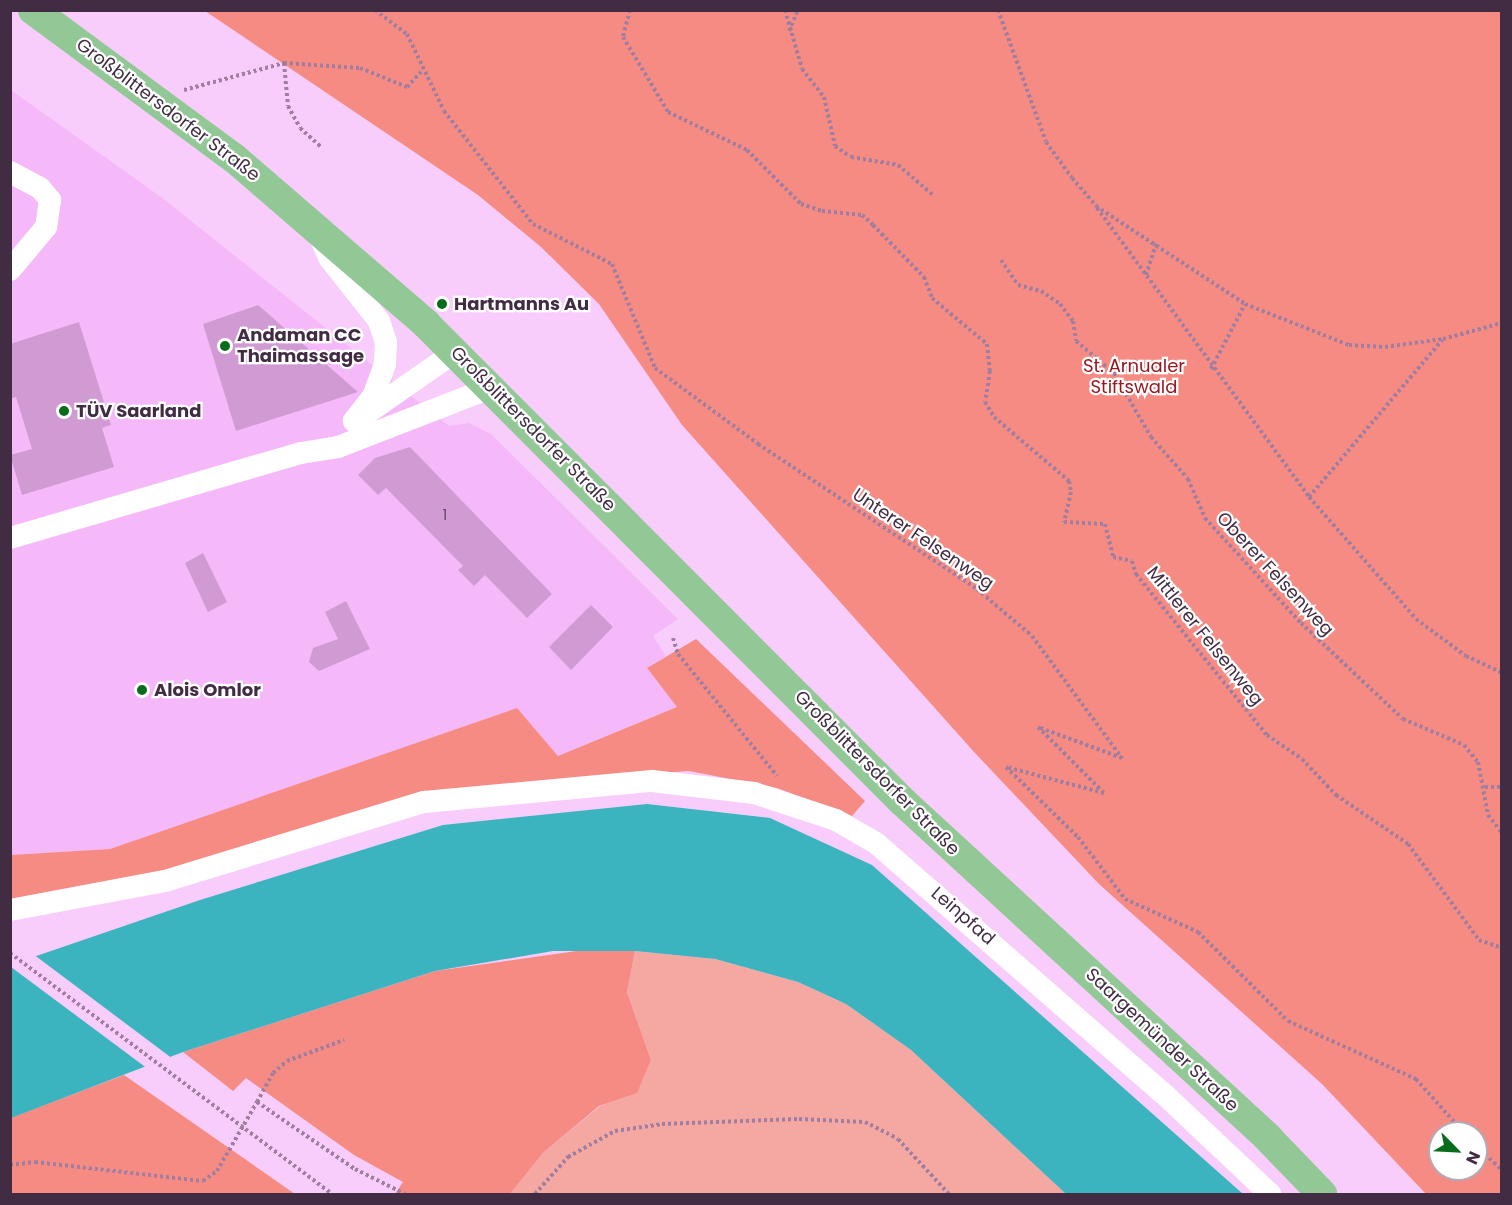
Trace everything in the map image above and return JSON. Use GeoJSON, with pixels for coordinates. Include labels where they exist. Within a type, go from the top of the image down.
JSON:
{"type":"FeatureCollection","features":[{"type":"Feature","properties":{"kind":"main road","name":"Großblittersdorfer Straße"},"geometry":{"type":"LineString","coordinates":[[33,10],[234,158],[455,352],[493,387],[714,608],[902,801],[997,889]]}},
{"type":"Feature","properties":{"kind":"main road","name":"Saargemünder Straße"},"geometry":{"type":"LineString","coordinates":[[997,889],[1322,1194]]}},
{"type":"Feature","properties":{"kind":"street"},"geometry":{"type":"LineString","coordinates":[[10,172],[40,188],[50,200],[46,227],[10,270]]}},
{"type":"Feature","properties":{"kind":"street"},"geometry":{"type":"LineString","coordinates":[[318,231],[330,259],[379,321],[386,342],[385,364],[374,395],[354,422]]}},
{"type":"Feature","properties":{"kind":"street"},"geometry":{"type":"LineString","coordinates":[[301,453],[354,422],[455,352]]}},
{"type":"Feature","properties":{"kind":"street"},"geometry":{"type":"LineString","coordinates":[[10,538],[301,453],[338,447],[493,387]]}},
{"type":"Feature","properties":{"kind":"street","name":"Leinpfad"},"geometry":{"type":"LineString","coordinates":[[10,910],[175,879],[410,805],[587,785],[652,781],[720,786],[805,809],[854,830],[894,858],[1164,1094],[1270,1194]]}},
{"type":"Feature","properties":{"kind":"path"},"geometry":{"type":"LineString","coordinates":[[181,90],[284,63],[360,68],[407,87],[423,70],[407,34],[375,10]]}},
{"type":"Feature","properties":{"kind":"path","name":"Mittlerer Felsenweg"},"geometry":{"type":"LineString","coordinates":[[630,10],[623,37],[668,112],[747,150],[801,204],[822,211],[862,215],[873,225],[924,277],[932,298],[987,344],[990,370],[985,402],[993,417],[1069,481],[1071,492],[1064,522],[1105,524],[1113,557],[1132,561],[1136,574],[1267,735],[1302,759],[1336,795],[1408,844],[1479,940],[1502,948]]}},
{"type":"Feature","properties":{"kind":"path"},"geometry":{"type":"LineString","coordinates":[[785,10],[789,31],[802,69],[824,97],[835,146],[850,158],[898,165],[934,196]]}},
{"type":"Feature","properties":{"kind":"path"},"geometry":{"type":"LineString","coordinates":[[789,31],[798,10]]}},
{"type":"Feature","properties":{"kind":"path"},"geometry":{"type":"LineString","coordinates":[[998,10],[1046,142],[1146,275],[1210,369],[1309,498],[1416,619],[1466,656],[1502,673]]}},
{"type":"Feature","properties":{"kind":"path"},"geometry":{"type":"LineString","coordinates":[[284,63],[288,106],[300,128],[321,147]]}},
{"type":"Feature","properties":{"kind":"path","name":"Unterer Felsenweg"},"geometry":{"type":"LineString","coordinates":[[423,70],[444,111],[533,224],[612,264],[655,368],[758,444],[977,589],[1032,636],[1122,758],[1038,727],[1104,793],[1006,767],[1078,837],[1125,899],[1198,932],[1288,1021],[1416,1078],[1454,1121]]}},
{"type":"Feature","properties":{"kind":"path"},"geometry":{"type":"LineString","coordinates":[[1096,206],[1245,304],[1349,345],[1385,347],[1443,339],[1502,323]]}},
{"type":"Feature","properties":{"kind":"path"},"geometry":{"type":"LineString","coordinates":[[1146,275],[1156,244]]}},
{"type":"Feature","properties":{"kind":"path","name":"Oberer Felsenweg"},"geometry":{"type":"LineString","coordinates":[[1001,260],[1018,285],[1041,291],[1060,304],[1072,321],[1076,341],[1114,374],[1151,437],[1188,479],[1204,518],[1301,624],[1403,719],[1464,745],[1478,762],[1485,787],[1488,815],[1502,833]]}},
{"type":"Feature","properties":{"kind":"path"},"geometry":{"type":"LineString","coordinates":[[1210,369],[1245,304]]}},
{"type":"Feature","properties":{"kind":"path"},"geometry":{"type":"LineString","coordinates":[[1309,498],[1443,339]]}},
{"type":"Feature","properties":{"kind":"path"},"geometry":{"type":"LineString","coordinates":[[673,638],[678,654],[805,809]]}},
{"type":"Feature","properties":{"kind":"path"},"geometry":{"type":"LineString","coordinates":[[1485,787],[1502,787]]}},
{"type":"Feature","properties":{"kind":"path"},"geometry":{"type":"LineString","coordinates":[[10,953],[332,1194]]}},
{"type":"Feature","properties":{"kind":"path"},"geometry":{"type":"LineString","coordinates":[[10,1165],[35,1162],[203,1181],[217,1171],[273,1073],[287,1060],[345,1040]]}},
{"type":"Feature","properties":{"kind":"path"},"geometry":{"type":"LineString","coordinates":[[257,1102],[355,1169],[405,1194]]}},
{"type":"Feature","properties":{"kind":"path"},"geometry":{"type":"LineString","coordinates":[[535,1194],[568,1157],[615,1131],[736,1119],[865,1122],[898,1139],[949,1194]]}},
{"type":"Feature","properties":{"kind":"path"},"geometry":{"type":"LineString","coordinates":[[1488,1157],[1502,1170]]}},
{"type":"Feature","properties":{"kind":"shaded area"},"geometry":{"type":"Polygon","coordinates":[[[11,90],[161,197],[449,426],[469,423],[491,434],[678,619],[653,636],[666,656],[647,668],[677,707],[558,756],[517,708],[110,849],[11,855],[11,90]]]}},
{"type":"Feature","properties":{"kind":"shaded area"},"geometry":{"type":"Polygon","coordinates":[[[647,804],[770,818],[872,865],[1243,1194],[1066,1194],[911,1050],[846,1004],[798,982],[715,959],[635,951],[553,951],[435,971],[183,1052],[11,1118],[10,965],[200,900],[443,825],[647,804]]]}},
{"type":"Feature","properties":{"kind":"shaded area"},"geometry":{"type":"Polygon","coordinates":[[[635,951],[715,959],[798,982],[846,1004],[911,1050],[1066,1194],[510,1194],[543,1153],[600,1106],[637,1092],[651,1060],[627,992],[635,951]]]}},
{"type":"Feature","properties":{"kind":"green space","name":"St. Arnualer Stiftswald"},"geometry":{"type":"Polygon","coordinates":[[[205,11],[1501,11],[1501,1194],[1426,1194],[1322,1084],[1099,884],[975,753],[682,425],[599,304],[541,247],[478,195],[205,11]]]}},
{"type":"Feature","properties":{"kind":"green space"},"geometry":{"type":"Polygon","coordinates":[[[696,639],[865,801],[852,816],[777,788],[689,771],[556,780],[211,861],[11,901],[11,855],[110,849],[517,708],[558,756],[677,707],[647,668],[696,639]]]}},
{"type":"Feature","properties":{"kind":"green space"},"geometry":{"type":"Polygon","coordinates":[[[591,949],[635,951],[627,992],[651,1060],[637,1093],[599,1106],[543,1153],[510,1194],[395,1194],[403,1182],[354,1155],[246,1078],[233,1091],[183,1052],[435,971],[591,949]]]}},
{"type":"Feature","properties":{"kind":"green space"},"geometry":{"type":"Polygon","coordinates":[[[124,1075],[295,1194],[11,1194],[10,1118],[124,1075]]]}},
{"type":"Feature","properties":{"kind":"pier"},"geometry":{"type":"Polygon","coordinates":[[[33,954],[173,1059],[148,1069],[11,967],[10,962],[33,954]]]}},
{"type":"Feature","properties":{"kind":"building"},"geometry":{"type":"Polygon","coordinates":[[[258,305],[358,392],[236,431],[203,324],[258,305]]]}},
{"type":"Feature","properties":{"kind":"building","name":"TÜV Saarland"},"geometry":{"type":"Polygon","coordinates":[[[79,322],[111,425],[102,428],[114,467],[22,495],[10,455],[32,449],[16,397],[10,399],[10,344],[79,322]]]}},
{"type":"Feature","properties":{"kind":"building"},"geometry":{"type":"Polygon","coordinates":[[[410,447],[552,594],[527,618],[485,575],[474,586],[458,570],[463,566],[386,488],[378,495],[358,475],[375,458],[410,447]]]}},
{"type":"Feature","properties":{"kind":"building"},"geometry":{"type":"Polygon","coordinates":[[[203,553],[227,602],[208,612],[185,563],[203,553]]]}},
{"type":"Feature","properties":{"kind":"building"},"geometry":{"type":"Polygon","coordinates":[[[346,601],[370,649],[319,671],[309,662],[313,648],[338,639],[325,612],[346,601]]]}},
{"type":"Feature","properties":{"kind":"building"},"geometry":{"type":"Polygon","coordinates":[[[591,605],[613,627],[571,670],[549,647],[591,605]]]}},
{"type":"Feature","properties":{"kind":"place","name":"Hartmanns Au"},"geometry":{"type":"Point","coordinates":[442,304]}},
{"type":"Feature","properties":{"kind":"place","name":"Andaman CC Thaimassage"},"geometry":{"type":"Point","coordinates":[225,346]}},
{"type":"Feature","properties":{"kind":"place","name":"TÜV Saarland"},"geometry":{"type":"Point","coordinates":[64,411]}},
{"type":"Feature","properties":{"kind":"place","name":"Alois Omlor"},"geometry":{"type":"Point","coordinates":[142,690]}}]}
